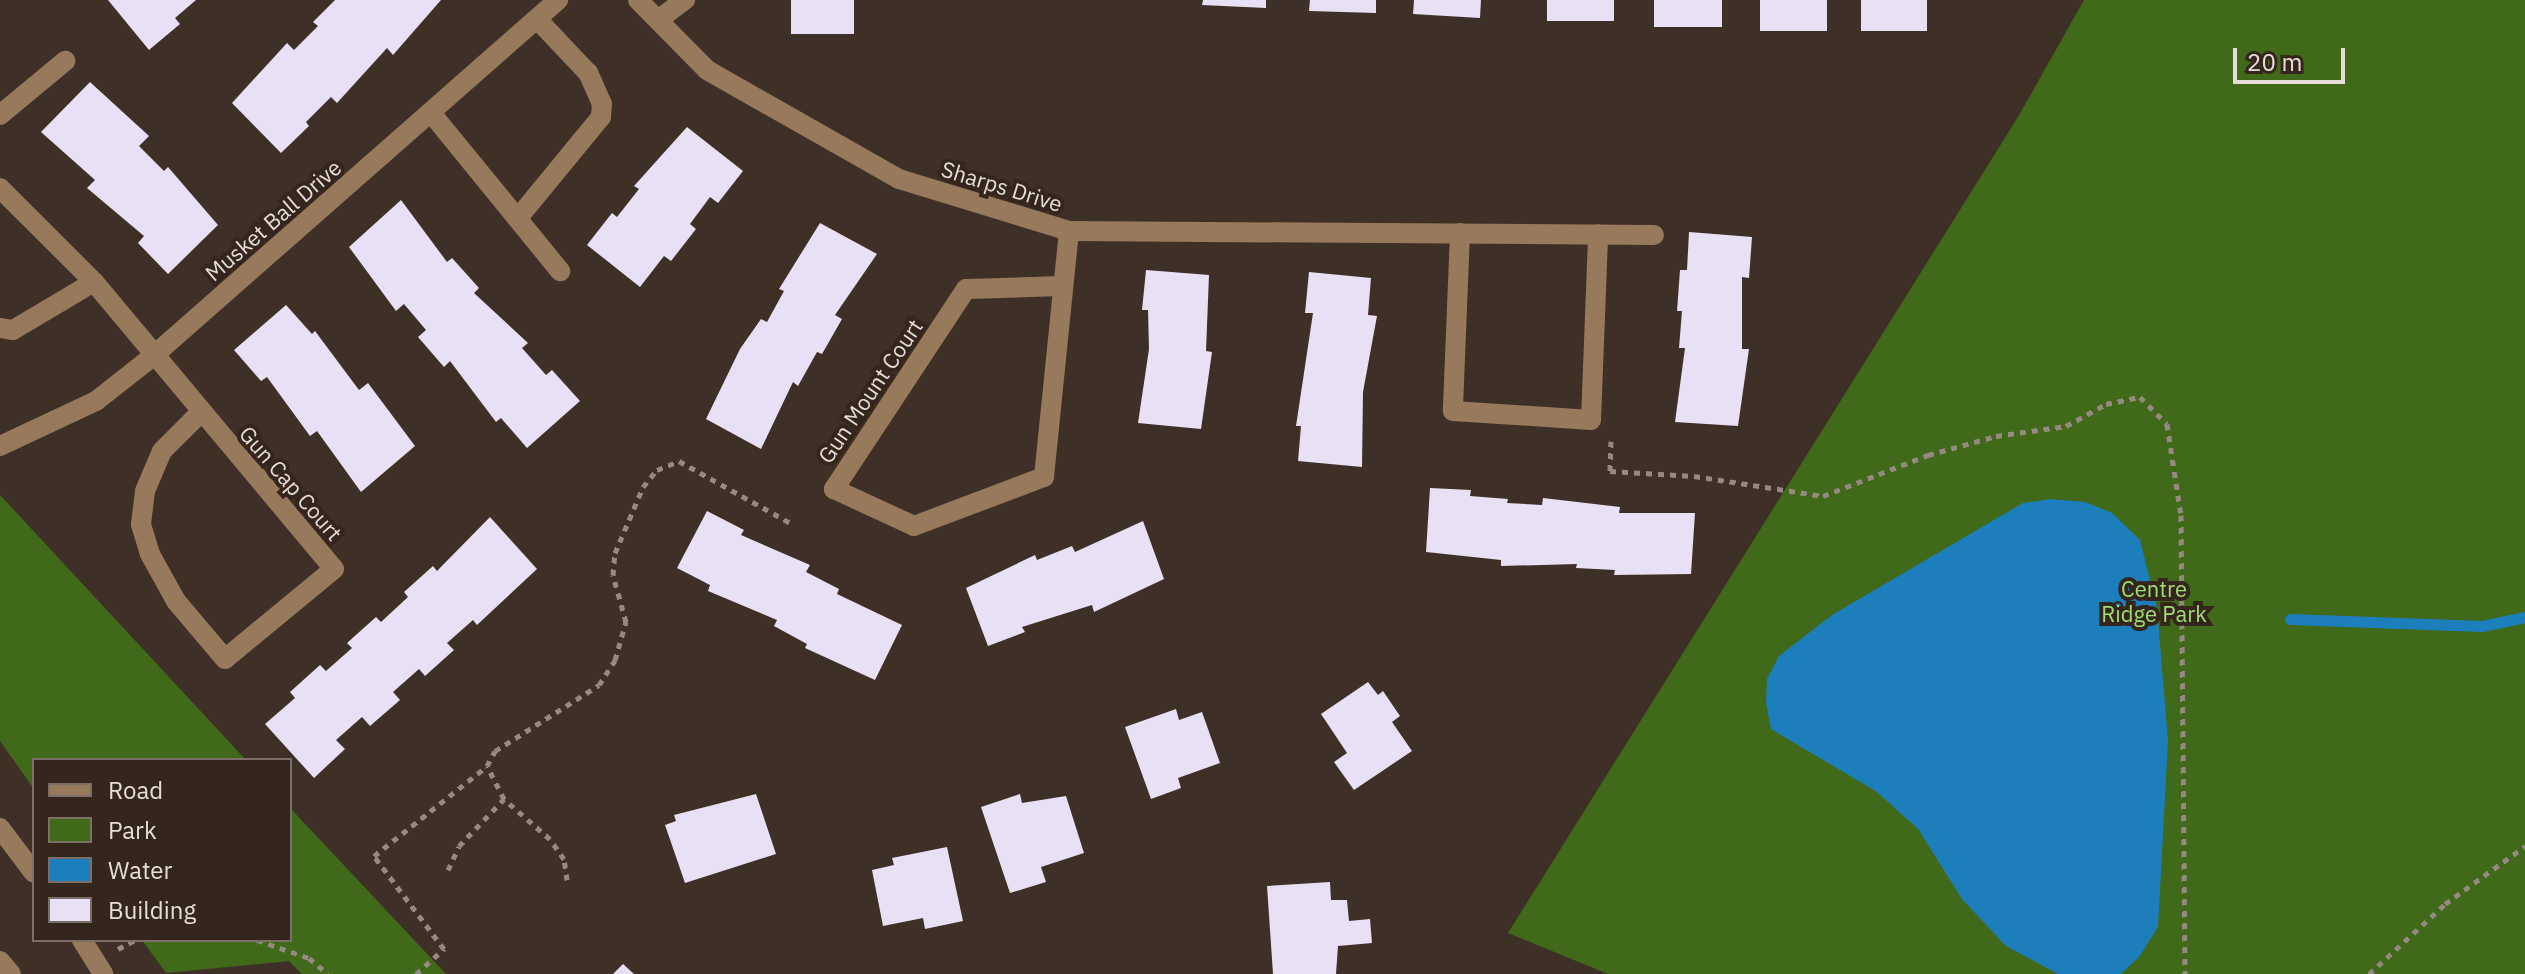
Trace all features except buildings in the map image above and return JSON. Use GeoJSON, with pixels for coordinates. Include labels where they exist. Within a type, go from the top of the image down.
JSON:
{"type":"FeatureCollection","features":[{"type":"Feature","properties":{"kind":"street","name":"Musket Ball Drive"},"geometry":{"type":"LineString","coordinates":[[0,446],[96,401],[152,357],[432,114],[558,0]]}},
{"type":"Feature","properties":{"kind":"street","name":"Sharps Drive"},"geometry":{"type":"LineString","coordinates":[[638,0],[707,70],[899,179],[1069,231],[1654,235]]}},
{"type":"Feature","properties":{"kind":"street"},"geometry":{"type":"LineString","coordinates":[[658,20],[685,0]]}},
{"type":"Feature","properties":{"kind":"street"},"geometry":{"type":"LineString","coordinates":[[518,218],[601,117],[602,104],[588,73],[537,19]]}},
{"type":"Feature","properties":{"kind":"street"},"geometry":{"type":"LineString","coordinates":[[0,115],[65,61]]}},
{"type":"Feature","properties":{"kind":"street"},"geometry":{"type":"LineString","coordinates":[[432,114],[560,271]]}},
{"type":"Feature","properties":{"kind":"street","name":"Gun Cap Court"},"geometry":{"type":"LineString","coordinates":[[0,188],[94,282],[152,357],[334,569],[225,659],[176,601],[150,554],[141,524],[145,491],[162,451],[200,413]]}},
{"type":"Feature","properties":{"kind":"street","name":"Gun Mount Court"},"geometry":{"type":"LineString","coordinates":[[1062,286],[966,289],[834,489],[914,526],[1044,477],[1069,231]]}},
{"type":"Feature","properties":{"kind":"street"},"geometry":{"type":"LineString","coordinates":[[1460,233],[1453,411],[1591,420],[1598,234]]}},
{"type":"Feature","properties":{"kind":"street"},"geometry":{"type":"LineString","coordinates":[[0,328],[13,330],[94,282]]}},
{"type":"Feature","properties":{"kind":"street"},"geometry":{"type":"LineString","coordinates":[[0,828],[32,870]]}},
{"type":"Feature","properties":{"kind":"street"},"geometry":{"type":"LineString","coordinates":[[83,942],[103,974]]}},
{"type":"Feature","properties":{"kind":"street"},"geometry":{"type":"LineString","coordinates":[[0,961],[11,974]]}},
{"type":"Feature","properties":{"kind":"path"},"geometry":{"type":"LineString","coordinates":[[1591,420],[1612,443],[1610,471],[1694,476],[1823,496],[1928,455],[1996,436],[2066,426],[2106,404],[2140,397],[2167,424],[2181,515],[2185,974]]}},
{"type":"Feature","properties":{"kind":"path"},"geometry":{"type":"LineString","coordinates":[[416,974],[444,949],[374,856],[487,766],[495,751],[599,685],[615,660],[626,622],[613,575],[615,553],[643,487],[657,470],[679,461],[792,524]]}},
{"type":"Feature","properties":{"kind":"path"},"geometry":{"type":"LineString","coordinates":[[487,766],[504,799],[550,839],[564,859],[567,880]]}},
{"type":"Feature","properties":{"kind":"path"},"geometry":{"type":"LineString","coordinates":[[448,870],[459,846],[504,799]]}},
{"type":"Feature","properties":{"kind":"path"},"geometry":{"type":"LineString","coordinates":[[2369,974],[2445,904],[2525,846]]}},
{"type":"Feature","properties":{"kind":"path"},"geometry":{"type":"LineString","coordinates":[[263,942],[309,958],[328,974]]}},
{"type":"Feature","properties":{"kind":"green space","name":"Centre Ridge Park"},"geometry":{"type":"Polygon","coordinates":[[[2084,0],[2525,0],[2525,974],[1608,974],[1508,933],[2018,117],[2084,0]]]}},
{"type":"Feature","properties":{"kind":"green space"},"geometry":{"type":"Polygon","coordinates":[[[0,495],[244,758],[32,758],[32,786],[0,741],[0,495]]]}},
{"type":"Feature","properties":{"kind":"green space"},"geometry":{"type":"Polygon","coordinates":[[[292,810],[446,974],[302,974],[289,961],[166,973],[143,942],[292,942],[292,810]]]}},
{"type":"Feature","properties":{"kind":"water"},"geometry":{"type":"Polygon","coordinates":[[[2051,499],[2085,502],[2112,513],[2140,540],[2157,608],[2168,741],[2158,927],[2139,957],[2121,974],[2058,974],[2006,946],[1962,899],[1918,829],[1877,792],[1771,729],[1766,703],[1767,679],[1779,656],[1832,615],[2023,503],[2051,499]]]}},
{"type":"Feature","properties":{"kind":"waterway"},"geometry":{"type":"LineString","coordinates":[[2290,619],[2482,626],[2525,617]]}}]}
